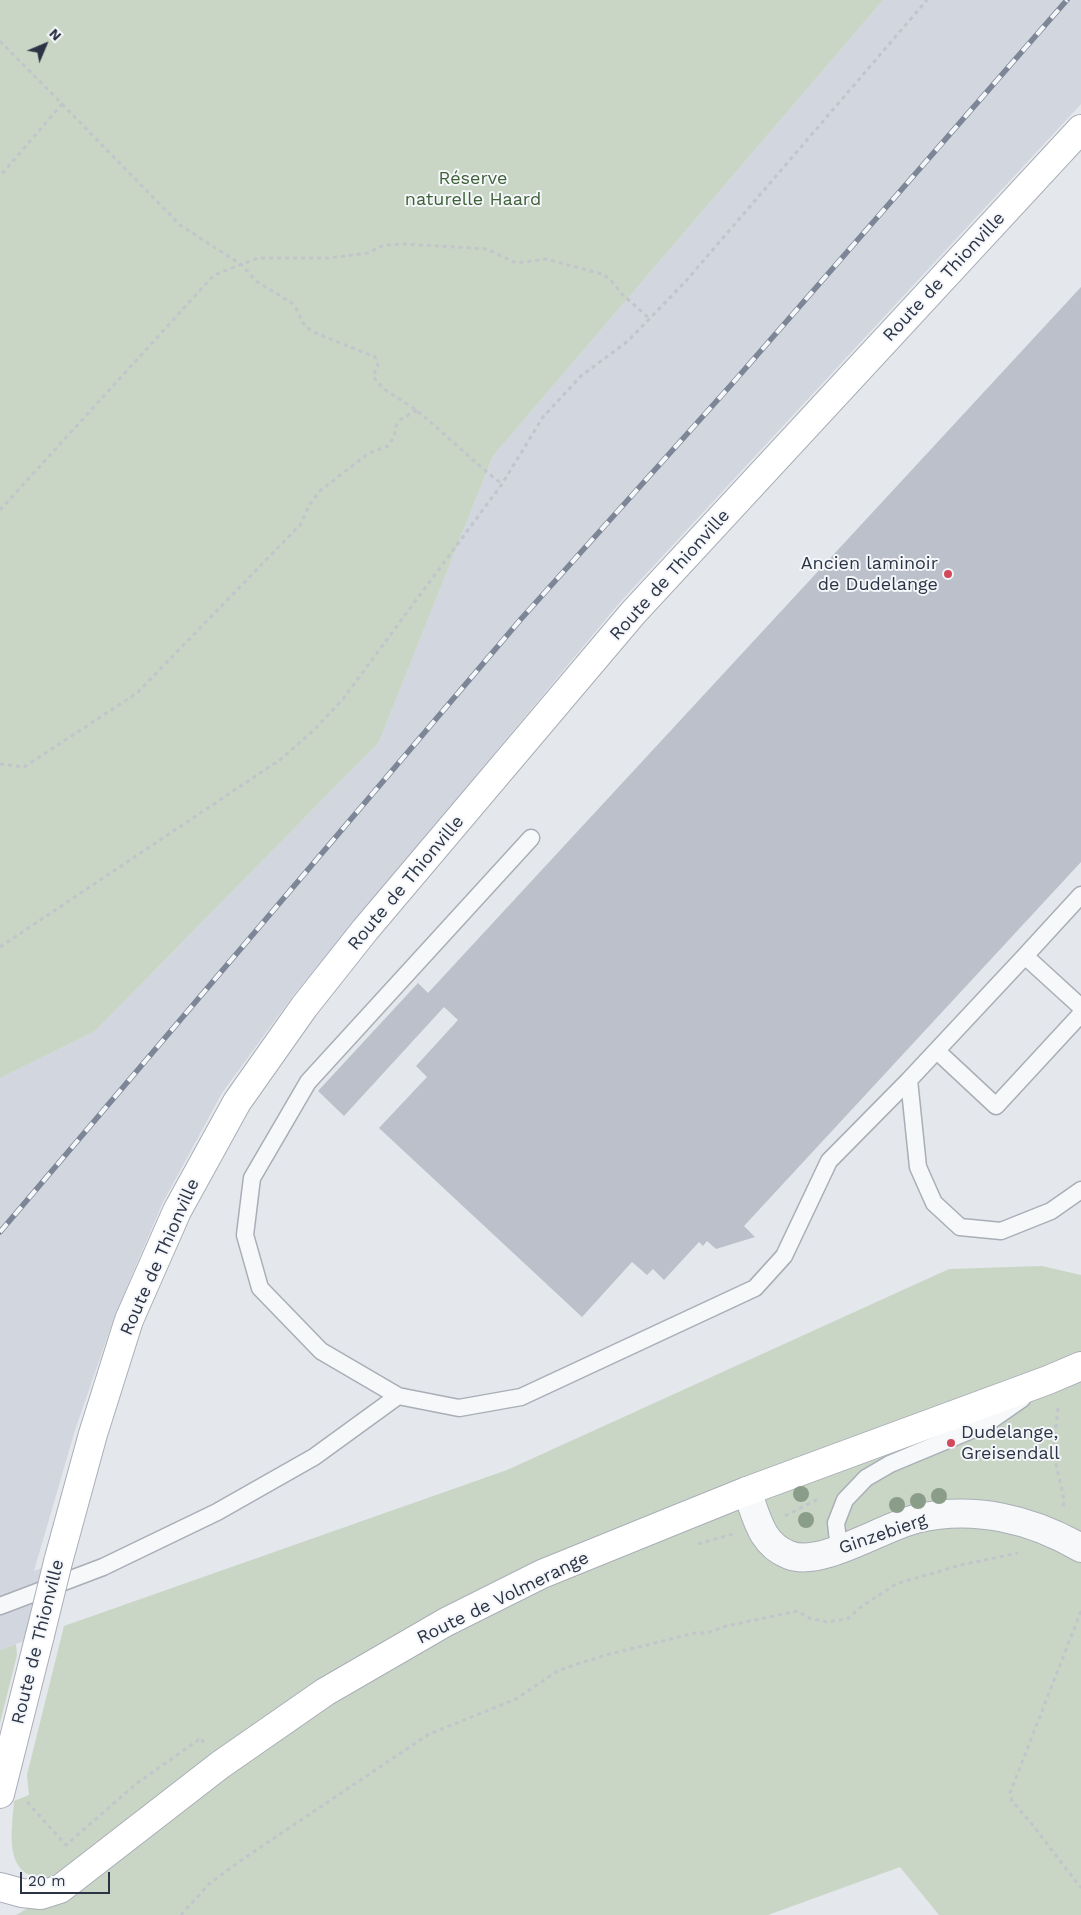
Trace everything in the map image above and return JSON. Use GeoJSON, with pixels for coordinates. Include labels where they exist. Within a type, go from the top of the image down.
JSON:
{"type":"FeatureCollection","features":[{"type":"Feature","properties":{"kind":"main road","name":"Route de Thionville"},"geometry":{"type":"LineString","coordinates":[[13,1797],[40,1635],[92,1434],[129,1320],[177,1211],[237,1102],[299,1015],[365,930],[633,613],[1081,129]]}},
{"type":"Feature","properties":{"kind":"main road","name":"Route de Volmerange"},"geometry":{"type":"LineString","coordinates":[[0,1887],[22,1893],[41,1895],[60,1889],[220,1765],[325,1692],[446,1622],[542,1574],[747,1491],[1063,1374]]}},
{"type":"Feature","properties":{"kind":"street","name":"Ginzebierg"},"geometry":{"type":"LineString","coordinates":[[747,1491],[761,1529],[773,1547],[791,1556],[812,1556],[839,1550],[915,1519],[960,1512],[1013,1519],[1051,1533],[1081,1548]]}},
{"type":"Feature","properties":{"kind":"lane"},"geometry":{"type":"LineString","coordinates":[[531,838],[308,1082],[252,1178],[245,1235],[260,1288],[321,1350],[398,1396],[459,1408],[521,1398],[755,1288],[784,1256],[829,1161],[937,1051],[1081,895]]}},
{"type":"Feature","properties":{"kind":"lane"},"geometry":{"type":"LineString","coordinates":[[1025,956],[1081,1007]]}},
{"type":"Feature","properties":{"kind":"lane"},"geometry":{"type":"LineString","coordinates":[[937,1051],[996,1106],[1081,1014]]}},
{"type":"Feature","properties":{"kind":"lane"},"geometry":{"type":"LineString","coordinates":[[909,1080],[918,1167],[934,1203],[960,1228],[1001,1231],[1051,1211],[1081,1190]]}},
{"type":"Feature","properties":{"kind":"lane"},"geometry":{"type":"LineString","coordinates":[[839,1550],[836,1523],[845,1500],[866,1478],[890,1464],[986,1424],[1063,1374]]}},
{"type":"Feature","properties":{"kind":"lane"},"geometry":{"type":"LineString","coordinates":[[0,1606],[103,1566],[217,1512],[314,1457],[398,1396]]}},
{"type":"Feature","properties":{"kind":"path"},"geometry":{"type":"LineString","coordinates":[[0,947],[281,759],[315,729],[343,698],[502,484],[543,417],[581,376],[628,342],[686,281],[927,0]]}},
{"type":"Feature","properties":{"kind":"path"},"geometry":{"type":"LineString","coordinates":[[0,41],[180,225],[242,265],[256,282],[292,303],[298,310],[302,322],[312,331],[375,357],[378,366],[373,375],[378,384],[417,410],[474,462],[502,484]]}},
{"type":"Feature","properties":{"kind":"path"},"geometry":{"type":"LineString","coordinates":[[0,176],[62,104]]}},
{"type":"Feature","properties":{"kind":"path"},"geometry":{"type":"LineString","coordinates":[[0,510],[214,275],[258,258],[328,258],[368,253],[384,245],[486,248],[516,263],[546,259],[602,274],[610,279],[622,294],[650,319]]}},
{"type":"Feature","properties":{"kind":"path"},"geometry":{"type":"LineString","coordinates":[[0,764],[24,767],[137,693],[300,525],[310,504],[321,490],[369,453],[388,446],[394,437],[396,426],[400,420],[417,410]]}},
{"type":"Feature","properties":{"kind":"path"},"geometry":{"type":"LineString","coordinates":[[181,1915],[208,1884],[429,1734],[516,1699],[559,1670],[606,1655],[798,1611],[809,1618],[827,1622],[847,1619],[862,1606],[896,1584],[961,1565],[1008,1554],[1028,1552],[1041,1544],[1051,1533],[1062,1515],[1064,1499],[1053,1452],[1063,1374]]}},
{"type":"Feature","properties":{"kind":"path"},"geometry":{"type":"LineString","coordinates":[[693,1546],[736,1533],[761,1529],[819,1498],[845,1500]]}},
{"type":"Feature","properties":{"kind":"path"},"geometry":{"type":"LineString","coordinates":[[1081,1611],[1010,1793],[1012,1802],[1031,1822],[1081,1888]]}},
{"type":"Feature","properties":{"kind":"path"},"geometry":{"type":"LineString","coordinates":[[13,1797],[66,1845],[136,1784],[201,1738],[220,1765]]}},
{"type":"Feature","properties":{"kind":"shaded area"},"geometry":{"type":"Polygon","coordinates":[[[883,0],[1081,0],[1081,104],[621,601],[292,997],[222,1093],[162,1204],[115,1315],[75,1430],[34,1571],[58,1562],[40,1635],[0,1650],[0,1078],[95,1031],[379,742],[493,456],[883,0]]]}},
{"type":"Feature","properties":{"kind":"green space","name":"Réserve naturelle Haard"},"geometry":{"type":"Polygon","coordinates":[[[0,0],[883,0],[493,456],[379,742],[95,1031],[0,1078],[0,0]]]}},
{"type":"Feature","properties":{"kind":"green space"},"geometry":{"type":"Polygon","coordinates":[[[1042,1266],[1081,1275],[1081,1915],[939,1915],[900,1867],[768,1915],[16,1915],[60,1889],[84,1870],[49,1877],[34,1876],[23,1871],[17,1863],[13,1852],[12,1826],[14,1801],[29,1795],[27,1775],[64,1626],[507,1470],[949,1269],[1042,1266]]]}},
{"type":"Feature","properties":{"kind":"green space"},"geometry":{"type":"Polygon","coordinates":[[[16,1644],[17,1655],[0,1723],[0,1650],[16,1644]]]}},
{"type":"Feature","properties":{"kind":"building","name":"Ancien laminoir de Dudelange"},"geometry":{"type":"Polygon","coordinates":[[[1081,287],[1081,862],[744,1226],[755,1237],[716,1249],[707,1241],[703,1246],[699,1242],[664,1280],[653,1269],[647,1275],[632,1262],[582,1317],[379,1128],[427,1077],[416,1066],[458,1020],[444,1007],[344,1116],[318,1091],[418,983],[428,993],[1081,287]]]}},
{"type":"Feature","properties":{"kind":"railway"},"geometry":{"type":"LineString","coordinates":[[0,1232],[521,619],[731,385],[1067,0]]}},
{"type":"Feature","properties":{"kind":"place","name":"Ancien laminoir de Dudelange"},"geometry":{"type":"Point","coordinates":[948,574]}},
{"type":"Feature","properties":{"kind":"place","name":"Dudelange, Greisendall"},"geometry":{"type":"Point","coordinates":[951,1443]}}]}
